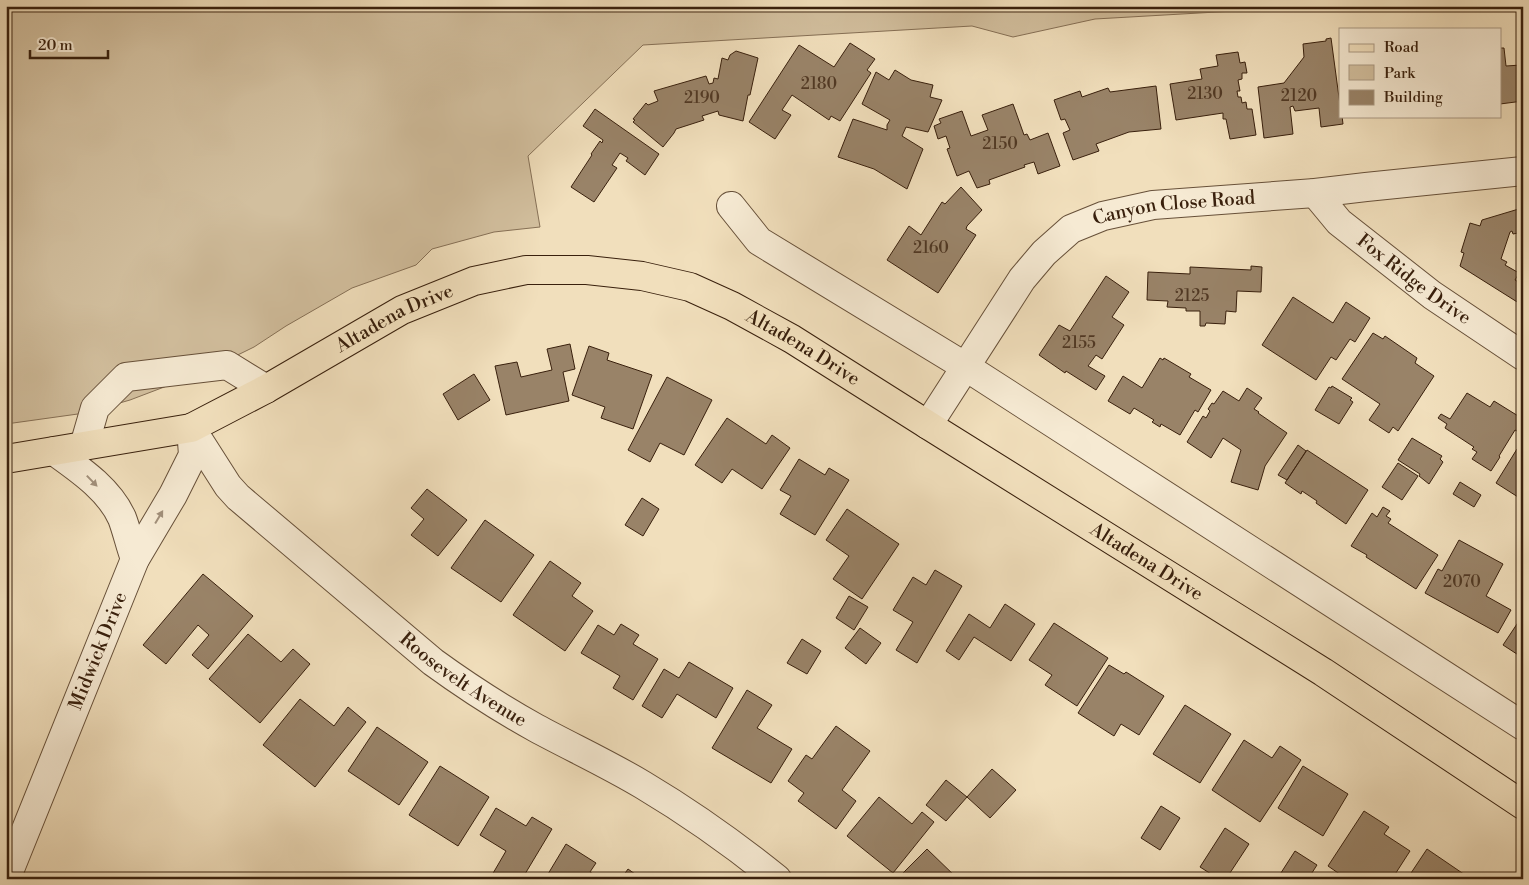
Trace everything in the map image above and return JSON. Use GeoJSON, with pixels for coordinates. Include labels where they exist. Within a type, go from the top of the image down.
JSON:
{"type":"FeatureCollection","features":[{"type":"Feature","properties":{"kind":"main road","name":"Altadena Drive"},"geometry":{"type":"LineString","coordinates":[[6,459],[191,428],[266,389],[402,310],[474,281],[526,270],[587,270],[642,276],[690,288],[732,306],[792,339],[1323,672],[1523,805]]}},
{"type":"Feature","properties":{"kind":"street","name":"Canyon Close Road"},"geometry":{"type":"LineString","coordinates":[[928,425],[1022,279],[1044,253],[1071,229],[1103,216],[1153,205],[1315,193],[1523,171]]}},
{"type":"Feature","properties":{"kind":"street","name":"Fox Ridge Drive"},"geometry":{"type":"LineString","coordinates":[[1315,193],[1339,222],[1432,295],[1523,356]]}},
{"type":"Feature","properties":{"kind":"street"},"geometry":{"type":"LineString","coordinates":[[731,206],[759,241],[966,367],[1523,726]]}},
{"type":"Feature","properties":{"kind":"street"},"geometry":{"type":"LineString","coordinates":[[84,446],[95,408],[126,378],[226,365],[266,389]]}},
{"type":"Feature","properties":{"kind":"street","name":"Midwick Drive"},"geometry":{"type":"LineString","coordinates":[[6,879],[134,559],[173,494],[193,455],[191,428]]}},
{"type":"Feature","properties":{"kind":"street","name":"Roosevelt Avenue"},"geometry":{"type":"LineString","coordinates":[[191,428],[228,486],[238,497],[433,662],[496,705],[643,785],[704,824],[778,879]]}},
{"type":"Feature","properties":{"kind":"street"},"geometry":{"type":"LineString","coordinates":[[54,450],[88,476],[108,498],[121,517],[134,559]]}},
{"type":"Feature","properties":{"kind":"green space"},"geometry":{"type":"Polygon","coordinates":[[[6,6],[1321,6],[1095,19],[1013,37],[972,26],[643,45],[528,156],[540,227],[494,232],[432,249],[416,265],[352,288],[254,347],[201,373],[130,400],[85,413],[6,424],[6,6]]]}},
{"type":"Feature","properties":{"kind":"building"},"geometry":{"type":"Polygon","coordinates":[[[1331,38],[1339,98],[1339,118],[1342,118],[1343,124],[1321,127],[1319,108],[1295,111],[1293,106],[1290,107],[1293,134],[1264,138],[1258,87],[1284,83],[1304,57],[1303,44],[1326,41],[1326,39],[1331,38]]]}},
{"type":"Feature","properties":{"kind":"building"},"geometry":{"type":"Polygon","coordinates":[[[850,43],[875,59],[867,70],[871,73],[840,121],[831,116],[829,120],[792,95],[782,110],[791,115],[775,139],[749,122],[799,45],[834,67],[850,43]]]}},
{"type":"Feature","properties":{"kind":"building"},"geometry":{"type":"Polygon","coordinates":[[[1502,48],[1504,48],[1506,66],[1521,65],[1523,101],[1502,104],[1502,48]]]}},
{"type":"Feature","properties":{"kind":"building"},"geometry":{"type":"Polygon","coordinates":[[[736,51],[758,58],[743,121],[719,115],[718,111],[702,116],[704,120],[676,129],[663,147],[633,122],[635,120],[633,119],[646,103],[648,105],[658,101],[654,91],[706,76],[709,84],[713,83],[714,78],[718,79],[722,58],[728,60],[730,55],[736,51]]]}},
{"type":"Feature","properties":{"kind":"building"},"geometry":{"type":"Polygon","coordinates":[[[1238,52],[1240,63],[1245,62],[1247,73],[1242,73],[1242,79],[1238,80],[1240,91],[1237,91],[1238,97],[1241,97],[1242,103],[1246,102],[1247,109],[1252,109],[1256,135],[1230,139],[1226,119],[1223,119],[1223,113],[1176,120],[1170,84],[1202,79],[1200,69],[1218,66],[1216,55],[1238,52]]]}},
{"type":"Feature","properties":{"kind":"building"},"geometry":{"type":"Polygon","coordinates":[[[895,70],[911,80],[933,85],[930,97],[942,100],[928,132],[906,127],[902,136],[923,149],[907,189],[874,169],[838,157],[853,119],[887,130],[890,120],[862,104],[876,72],[889,80],[895,70]]]}},
{"type":"Feature","properties":{"kind":"building"},"geometry":{"type":"Polygon","coordinates":[[[1156,86],[1161,129],[1129,132],[1096,144],[1099,151],[1073,160],[1063,133],[1070,130],[1065,119],[1061,120],[1054,100],[1080,91],[1082,97],[1108,88],[1110,92],[1156,86]]]}},
{"type":"Feature","properties":{"kind":"building"},"geometry":{"type":"Polygon","coordinates":[[[1013,104],[1024,135],[1027,134],[1030,140],[1048,133],[1060,166],[1038,174],[1034,162],[989,180],[990,184],[977,188],[969,171],[957,176],[947,149],[950,148],[946,136],[938,139],[934,126],[941,123],[939,119],[962,111],[971,136],[988,130],[982,115],[1013,104]]]}},
{"type":"Feature","properties":{"kind":"building"},"geometry":{"type":"Polygon","coordinates":[[[595,109],[659,154],[645,175],[626,161],[628,158],[620,153],[612,165],[617,168],[594,202],[571,187],[591,154],[600,141],[602,143],[603,140],[583,126],[595,109]]]}},
{"type":"Feature","properties":{"kind":"building"},"geometry":{"type":"Polygon","coordinates":[[[961,187],[982,210],[966,229],[976,235],[938,293],[887,260],[909,226],[921,235],[942,202],[945,204],[961,187]]]}},
{"type":"Feature","properties":{"kind":"building"},"geometry":{"type":"Polygon","coordinates":[[[1521,205],[1523,205],[1523,232],[1513,234],[1512,231],[1510,232],[1501,259],[1507,262],[1505,265],[1519,273],[1515,280],[1523,285],[1522,305],[1460,266],[1464,253],[1461,252],[1470,223],[1480,226],[1482,220],[1522,208],[1521,205]]]}},
{"type":"Feature","properties":{"kind":"building"},"geometry":{"type":"Polygon","coordinates":[[[1251,266],[1262,267],[1261,292],[1237,291],[1236,312],[1226,311],[1225,324],[1206,323],[1205,326],[1200,326],[1200,311],[1186,311],[1186,308],[1167,307],[1168,301],[1147,300],[1148,272],[1190,274],[1190,267],[1251,270],[1251,266]]]}},
{"type":"Feature","properties":{"kind":"building"},"geometry":{"type":"Polygon","coordinates":[[[1106,276],[1129,292],[1112,317],[1124,325],[1102,359],[1096,355],[1088,366],[1105,376],[1096,390],[1066,371],[1065,373],[1039,355],[1059,325],[1070,331],[1106,276]]]}},
{"type":"Feature","properties":{"kind":"building"},"geometry":{"type":"Polygon","coordinates":[[[1293,297],[1333,323],[1346,302],[1370,318],[1355,342],[1350,339],[1336,360],[1331,357],[1316,380],[1262,345],[1293,297]]]}},
{"type":"Feature","properties":{"kind":"building"},"geometry":{"type":"Polygon","coordinates":[[[1373,333],[1383,339],[1385,336],[1417,358],[1415,363],[1434,376],[1398,431],[1393,427],[1389,433],[1369,420],[1380,404],[1342,379],[1373,333]]]}},
{"type":"Feature","properties":{"kind":"building"},"geometry":{"type":"Polygon","coordinates":[[[570,344],[575,369],[563,372],[569,401],[506,415],[495,366],[517,362],[521,377],[552,370],[547,349],[570,344]]]}},
{"type":"Feature","properties":{"kind":"building"},"geometry":{"type":"Polygon","coordinates":[[[589,346],[609,353],[607,360],[652,375],[633,429],[601,418],[605,407],[572,395],[589,346]]]}},
{"type":"Feature","properties":{"kind":"building"},"geometry":{"type":"Polygon","coordinates":[[[1160,358],[1163,360],[1164,358],[1191,374],[1189,377],[1211,390],[1198,412],[1195,410],[1180,435],[1161,424],[1160,427],[1152,422],[1154,420],[1134,408],[1130,414],[1108,401],[1123,376],[1142,388],[1160,358]]]}},
{"type":"Feature","properties":{"kind":"building"},"geometry":{"type":"Polygon","coordinates":[[[474,374],[490,400],[458,420],[443,394],[474,374]]]}},
{"type":"Feature","properties":{"kind":"building"},"geometry":{"type":"Polygon","coordinates":[[[667,377],[712,400],[684,455],[660,443],[650,462],[628,450],[667,377]]]}},
{"type":"Feature","properties":{"kind":"building"},"geometry":{"type":"Polygon","coordinates":[[[1332,386],[1352,398],[1350,400],[1353,402],[1339,424],[1315,410],[1329,387],[1331,388],[1332,386]]]}},
{"type":"Feature","properties":{"kind":"building"},"geometry":{"type":"Polygon","coordinates":[[[1247,388],[1262,398],[1254,409],[1287,433],[1265,466],[1258,490],[1231,482],[1241,450],[1223,438],[1211,458],[1187,442],[1203,416],[1206,418],[1212,403],[1214,404],[1223,391],[1239,401],[1247,388]]]}},
{"type":"Feature","properties":{"kind":"building"},"geometry":{"type":"Polygon","coordinates":[[[1467,393],[1490,407],[1494,401],[1523,419],[1523,423],[1517,431],[1515,430],[1491,471],[1472,459],[1477,452],[1472,449],[1474,447],[1445,428],[1447,424],[1438,418],[1441,414],[1450,419],[1467,393]]]}},
{"type":"Feature","properties":{"kind":"building"},"geometry":{"type":"Polygon","coordinates":[[[727,418],[766,444],[772,435],[790,448],[762,489],[732,469],[722,483],[695,465],[727,418]]]}},
{"type":"Feature","properties":{"kind":"building"},"geometry":{"type":"Polygon","coordinates":[[[1412,438],[1442,456],[1440,459],[1443,462],[1429,484],[1419,476],[1420,474],[1398,460],[1412,438]]]}},
{"type":"Feature","properties":{"kind":"building"},"geometry":{"type":"Polygon","coordinates":[[[1298,445],[1306,451],[1287,480],[1278,475],[1298,445]]]}},
{"type":"Feature","properties":{"kind":"building"},"geometry":{"type":"Polygon","coordinates":[[[1517,449],[1523,453],[1523,497],[1519,495],[1518,497],[1496,483],[1517,449]]]}},
{"type":"Feature","properties":{"kind":"building"},"geometry":{"type":"Polygon","coordinates":[[[1307,450],[1368,490],[1346,524],[1316,503],[1317,501],[1302,491],[1301,494],[1285,483],[1307,450]]]}},
{"type":"Feature","properties":{"kind":"building"},"geometry":{"type":"Polygon","coordinates":[[[799,459],[825,475],[829,468],[849,480],[815,535],[780,514],[791,496],[780,490],[799,459]]]}},
{"type":"Feature","properties":{"kind":"building"},"geometry":{"type":"Polygon","coordinates":[[[1398,463],[1418,476],[1402,500],[1382,487],[1398,463]]]}},
{"type":"Feature","properties":{"kind":"building"},"geometry":{"type":"Polygon","coordinates":[[[1460,482],[1481,495],[1474,507],[1453,494],[1460,482]]]}},
{"type":"Feature","properties":{"kind":"building"},"geometry":{"type":"Polygon","coordinates":[[[427,489],[467,520],[438,556],[411,535],[424,519],[411,508],[427,489]]]}},
{"type":"Feature","properties":{"kind":"building"},"geometry":{"type":"Polygon","coordinates":[[[642,498],[659,509],[643,536],[625,525],[642,498]]]}},
{"type":"Feature","properties":{"kind":"building"},"geometry":{"type":"Polygon","coordinates":[[[1383,507],[1390,511],[1386,516],[1391,519],[1388,523],[1438,555],[1416,589],[1351,546],[1372,513],[1377,517],[1383,507]]]}},
{"type":"Feature","properties":{"kind":"building"},"geometry":{"type":"Polygon","coordinates":[[[847,509],[899,544],[862,599],[833,579],[849,556],[826,540],[847,509]]]}},
{"type":"Feature","properties":{"kind":"building"},"geometry":{"type":"Polygon","coordinates":[[[485,520],[534,555],[501,602],[451,568],[485,520]]]}},
{"type":"Feature","properties":{"kind":"building"},"geometry":{"type":"Polygon","coordinates":[[[1459,540],[1503,564],[1486,596],[1511,610],[1498,633],[1425,593],[1438,569],[1442,571],[1459,540]]]}},
{"type":"Feature","properties":{"kind":"building"},"geometry":{"type":"Polygon","coordinates":[[[550,561],[581,583],[572,596],[593,611],[565,651],[513,615],[550,561]]]}},
{"type":"Feature","properties":{"kind":"building"},"geometry":{"type":"Polygon","coordinates":[[[935,570],[962,586],[917,663],[896,650],[913,622],[893,610],[913,577],[926,585],[935,570]]]}},
{"type":"Feature","properties":{"kind":"building"},"geometry":{"type":"Polygon","coordinates":[[[203,574],[253,616],[208,669],[192,655],[209,635],[198,625],[166,664],[143,645],[203,574]]]}},
{"type":"Feature","properties":{"kind":"building"},"geometry":{"type":"Polygon","coordinates":[[[849,596],[868,607],[854,630],[836,618],[849,596]]]}},
{"type":"Feature","properties":{"kind":"building"},"geometry":{"type":"Polygon","coordinates":[[[1005,604],[1035,624],[1011,661],[974,637],[959,660],[946,651],[969,614],[990,628],[1005,604]]]}},
{"type":"Feature","properties":{"kind":"building"},"geometry":{"type":"Polygon","coordinates":[[[1519,621],[1523,623],[1523,658],[1503,645],[1519,621]]]}},
{"type":"Feature","properties":{"kind":"building"},"geometry":{"type":"Polygon","coordinates":[[[1054,623],[1108,658],[1077,706],[1045,685],[1052,675],[1029,660],[1054,623]]]}},
{"type":"Feature","properties":{"kind":"building"},"geometry":{"type":"Polygon","coordinates":[[[621,624],[639,635],[633,644],[658,659],[633,700],[613,688],[620,676],[581,653],[598,625],[614,635],[621,624]]]}},
{"type":"Feature","properties":{"kind":"building"},"geometry":{"type":"Polygon","coordinates":[[[860,628],[881,643],[866,664],[845,648],[860,628]]]}},
{"type":"Feature","properties":{"kind":"building"},"geometry":{"type":"Polygon","coordinates":[[[248,634],[281,662],[293,649],[310,664],[260,723],[209,679],[248,634]]]}},
{"type":"Feature","properties":{"kind":"building"},"geometry":{"type":"Polygon","coordinates":[[[802,639],[821,651],[807,674],[787,663],[802,639]]]}},
{"type":"Feature","properties":{"kind":"building"},"geometry":{"type":"Polygon","coordinates":[[[689,662],[733,688],[716,718],[677,694],[662,718],[642,706],[664,669],[679,678],[689,662]]]}},
{"type":"Feature","properties":{"kind":"building"},"geometry":{"type":"Polygon","coordinates":[[[1109,665],[1124,674],[1126,672],[1164,696],[1139,735],[1121,724],[1114,736],[1078,713],[1109,665]]]}},
{"type":"Feature","properties":{"kind":"building"},"geometry":{"type":"Polygon","coordinates":[[[747,690],[772,705],[757,728],[792,749],[771,783],[712,748],[747,690]]]}},
{"type":"Feature","properties":{"kind":"building"},"geometry":{"type":"Polygon","coordinates":[[[300,699],[334,726],[348,707],[366,722],[315,787],[263,745],[300,699]]]}},
{"type":"Feature","properties":{"kind":"building"},"geometry":{"type":"Polygon","coordinates":[[[1185,705],[1231,734],[1200,783],[1153,754],[1185,705]]]}},
{"type":"Feature","properties":{"kind":"building"},"geometry":{"type":"Polygon","coordinates":[[[836,726],[870,751],[842,790],[856,801],[836,829],[798,801],[804,793],[788,781],[806,755],[812,759],[836,726]]]}},
{"type":"Feature","properties":{"kind":"building"},"geometry":{"type":"Polygon","coordinates":[[[377,727],[428,762],[399,805],[348,771],[377,727]]]}},
{"type":"Feature","properties":{"kind":"building"},"geometry":{"type":"Polygon","coordinates":[[[1244,740],[1272,758],[1280,746],[1301,760],[1260,822],[1212,790],[1244,740]]]}},
{"type":"Feature","properties":{"kind":"building"},"geometry":{"type":"Polygon","coordinates":[[[440,766],[489,797],[458,846],[409,815],[440,766]]]}},
{"type":"Feature","properties":{"kind":"building"},"geometry":{"type":"Polygon","coordinates":[[[1303,766],[1348,794],[1323,836],[1278,808],[1303,766]]]}},
{"type":"Feature","properties":{"kind":"building"},"geometry":{"type":"Polygon","coordinates":[[[992,769],[1016,790],[990,818],[967,797],[992,769]]]}},
{"type":"Feature","properties":{"kind":"building"},"geometry":{"type":"Polygon","coordinates":[[[946,780],[967,797],[946,821],[926,805],[946,780]]]}},
{"type":"Feature","properties":{"kind":"building"},"geometry":{"type":"Polygon","coordinates":[[[879,797],[912,824],[922,812],[934,822],[893,873],[847,836],[879,797]]]}},
{"type":"Feature","properties":{"kind":"building"},"geometry":{"type":"Polygon","coordinates":[[[1161,806],[1180,818],[1160,850],[1141,838],[1161,806]]]}},
{"type":"Feature","properties":{"kind":"building"},"geometry":{"type":"Polygon","coordinates":[[[496,808],[526,826],[532,817],[552,829],[522,879],[498,879],[492,875],[506,851],[480,835],[496,808]]]}},
{"type":"Feature","properties":{"kind":"building"},"geometry":{"type":"Polygon","coordinates":[[[1364,811],[1389,827],[1384,834],[1410,851],[1392,879],[1339,879],[1341,875],[1328,866],[1364,811]]]}},
{"type":"Feature","properties":{"kind":"building"},"geometry":{"type":"Polygon","coordinates":[[[1225,828],[1249,844],[1226,879],[1219,879],[1200,867],[1225,828]]]}},
{"type":"Feature","properties":{"kind":"building"},"geometry":{"type":"Polygon","coordinates":[[[566,844],[596,863],[590,872],[601,879],[545,879],[566,844]]]}},
{"type":"Feature","properties":{"kind":"building"},"geometry":{"type":"Polygon","coordinates":[[[927,849],[958,879],[897,879],[927,849]]]}},
{"type":"Feature","properties":{"kind":"building"},"geometry":{"type":"Polygon","coordinates":[[[1427,849],[1471,879],[1407,879],[1427,849]]]}},
{"type":"Feature","properties":{"kind":"building"},"geometry":{"type":"Polygon","coordinates":[[[1295,851],[1317,865],[1308,879],[1277,879],[1295,851]]]}},
{"type":"Feature","properties":{"kind":"building"},"geometry":{"type":"Polygon","coordinates":[[[628,869],[642,879],[621,879],[628,869]]]}}]}
